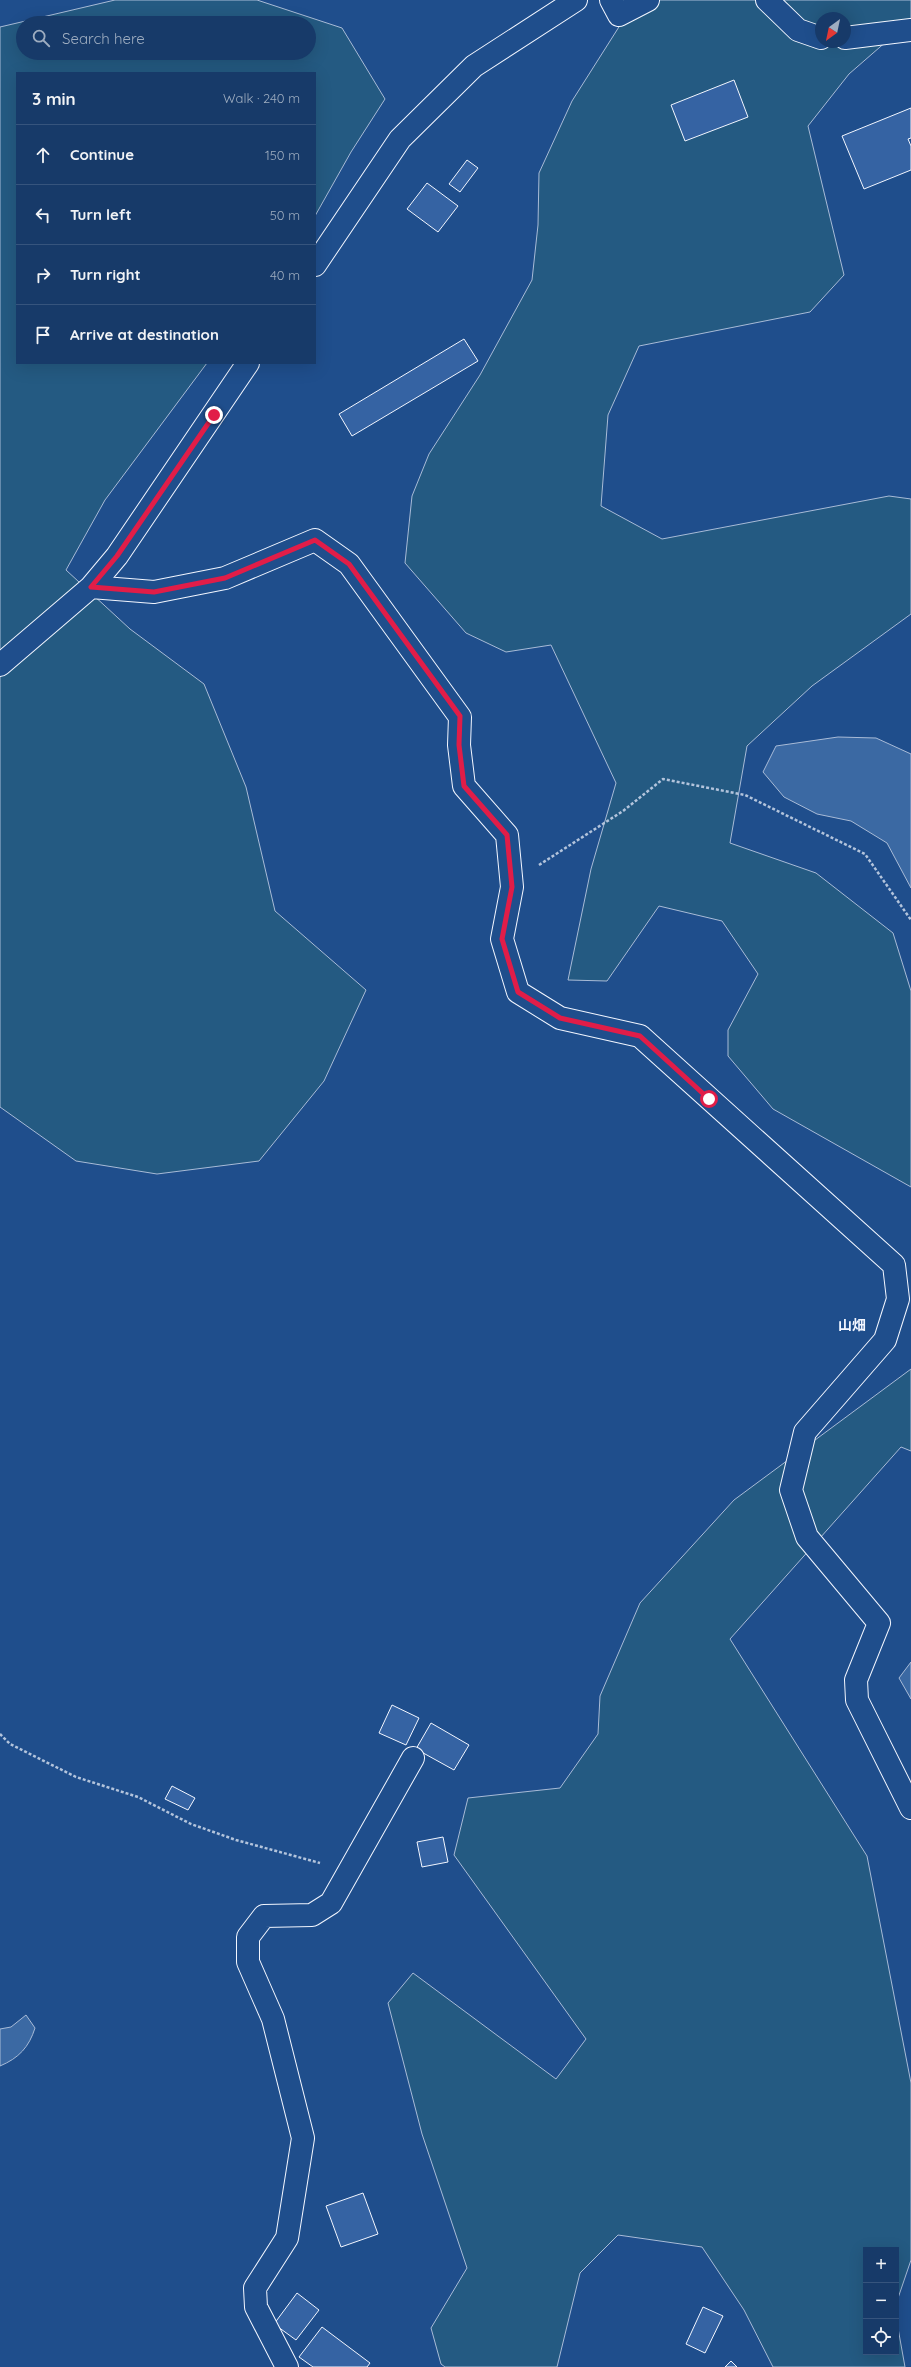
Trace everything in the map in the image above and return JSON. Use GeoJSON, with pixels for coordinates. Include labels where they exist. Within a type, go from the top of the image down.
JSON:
{"type":"FeatureCollection","features":[{"type":"Feature","properties":{"kind":"street"},"geometry":{"type":"LineString","coordinates":[[316,264],[400,139],[474,66],[576,0]]}},
{"type":"Feature","properties":{"kind":"street"},"geometry":{"type":"LineString","coordinates":[[611,0],[618,15],[648,0]]}},
{"type":"Feature","properties":{"kind":"street"},"geometry":{"type":"LineString","coordinates":[[767,0],[798,30],[815,36]]}},
{"type":"Feature","properties":{"kind":"street"},"geometry":{"type":"LineString","coordinates":[[851,37],[911,30]]}},
{"type":"Feature","properties":{"kind":"street"},"geometry":{"type":"LineString","coordinates":[[0,664],[91,587],[117,556],[247,364]]}},
{"type":"Feature","properties":{"kind":"street"},"geometry":{"type":"LineString","coordinates":[[91,587],[154,592],[225,578],[315,540],[349,564],[460,716],[459,745],[464,786],[507,835],[512,887],[502,939],[518,992],[560,1018],[640,1036],[894,1265],[898,1299],[885,1340],[805,1432],[791,1490],[807,1538],[879,1623],[856,1680],[857,1700],[911,1808]]}},
{"type":"Feature","properties":{"kind":"street"},"geometry":{"type":"LineString","coordinates":[[287,2367],[256,2307],[255,2288],[287,2238],[303,2138],[272,2019],[248,1962],[248,1937],[264,1916],[312,1915],[331,1903],[348,1870],[413,1758]]}},
{"type":"Feature","properties":{"kind":"path"},"geometry":{"type":"LineString","coordinates":[[512,887],[531,870],[623,811],[663,779],[745,795],[865,854],[911,920]]}},
{"type":"Feature","properties":{"kind":"path"},"geometry":{"type":"LineString","coordinates":[[0,1734],[10,1744],[76,1777],[138,1796],[191,1824],[236,1840],[348,1870]]}},
{"type":"Feature","properties":{"kind":"shaded area"},"geometry":{"type":"Polygon","coordinates":[[[115,0],[257,0],[306,16],[47,16],[115,0]]]}},
{"type":"Feature","properties":{"kind":"shaded area"},"geometry":{"type":"Polygon","coordinates":[[[636,0],[911,0],[911,20],[849,74],[808,126],[844,275],[810,312],[639,346],[608,415],[601,506],[662,539],[889,496],[911,499],[911,614],[812,686],[747,746],[730,843],[816,873],[893,933],[911,991],[911,1187],[773,1109],[728,1056],[728,1030],[758,974],[722,921],[659,906],[607,981],[568,980],[591,869],[616,783],[551,645],[506,652],[466,633],[405,563],[412,496],[429,454],[480,375],[532,280],[538,225],[539,173],[572,101],[636,0]]]}},
{"type":"Feature","properties":{"kind":"shaded area"},"geometry":{"type":"Polygon","coordinates":[[[316,19],[342,28],[385,99],[351,152],[316,214],[316,72],[16,72],[16,364],[206,364],[105,500],[66,570],[130,629],[204,684],[246,787],[275,911],[366,990],[324,1081],[259,1161],[157,1174],[76,1161],[0,1107],[0,27],[16,23],[16,60],[316,60],[316,19]]]}},
{"type":"Feature","properties":{"kind":"shaded area"},"geometry":{"type":"Polygon","coordinates":[[[838,737],[876,738],[911,754],[911,888],[887,843],[851,821],[817,814],[784,797],[763,772],[776,746],[838,737]]]}},
{"type":"Feature","properties":{"kind":"shaded area"},"geometry":{"type":"Polygon","coordinates":[[[911,1369],[911,1451],[901,1447],[730,1639],[867,1856],[911,2083],[911,2260],[899,2295],[899,2247],[863,2247],[863,2355],[899,2355],[899,2334],[905,2367],[773,2367],[744,2310],[702,2247],[618,2235],[580,2273],[557,2367],[445,2367],[441,2364],[431,2328],[467,2268],[422,2134],[388,2003],[413,1973],[556,2079],[586,2039],[454,1855],[468,1798],[560,1788],[598,1734],[600,1696],[640,1603],[734,1500],[911,1369]]]}},
{"type":"Feature","properties":{"kind":"shaded area"},"geometry":{"type":"Polygon","coordinates":[[[911,1662],[911,1699],[899,1678],[911,1662]]]}},
{"type":"Feature","properties":{"kind":"shaded area"},"geometry":{"type":"Polygon","coordinates":[[[26,2015],[35,2028],[30,2041],[18,2055],[0,2066],[0,2029],[11,2027],[26,2015]]]}},
{"type":"Feature","properties":{"kind":"building"},"geometry":{"type":"Polygon","coordinates":[[[734,80],[748,117],[685,141],[671,105],[734,80]]]}},
{"type":"Feature","properties":{"kind":"building"},"geometry":{"type":"Polygon","coordinates":[[[911,108],[911,138],[908,139],[911,146],[911,170],[864,189],[842,136],[911,108]]]}},
{"type":"Feature","properties":{"kind":"building"},"geometry":{"type":"Polygon","coordinates":[[[467,160],[478,168],[460,192],[449,184],[467,160]]]}},
{"type":"Feature","properties":{"kind":"building"},"geometry":{"type":"Polygon","coordinates":[[[427,183],[458,206],[438,232],[407,209],[427,183]]]}},
{"type":"Feature","properties":{"kind":"building"},"geometry":{"type":"Polygon","coordinates":[[[464,339],[478,361],[352,436],[339,414],[464,339]]]}},
{"type":"Feature","properties":{"kind":"building"},"geometry":{"type":"Polygon","coordinates":[[[392,1705],[419,1718],[406,1745],[379,1733],[392,1705]]]}},
{"type":"Feature","properties":{"kind":"building"},"geometry":{"type":"Polygon","coordinates":[[[431,1723],[469,1745],[454,1770],[416,1749],[431,1723]]]}},
{"type":"Feature","properties":{"kind":"building"},"geometry":{"type":"Polygon","coordinates":[[[172,1786],[195,1798],[188,1810],[165,1799],[172,1786]]]}},
{"type":"Feature","properties":{"kind":"building"},"geometry":{"type":"Polygon","coordinates":[[[443,1837],[448,1862],[422,1867],[417,1842],[443,1837]]]}},
{"type":"Feature","properties":{"kind":"building"},"geometry":{"type":"Polygon","coordinates":[[[363,2193],[378,2234],[341,2247],[326,2206],[363,2193]]]}},
{"type":"Feature","properties":{"kind":"building"},"geometry":{"type":"Polygon","coordinates":[[[297,2293],[319,2310],[296,2340],[274,2324],[297,2293]]]}},
{"type":"Feature","properties":{"kind":"building"},"geometry":{"type":"Polygon","coordinates":[[[703,2307],[723,2316],[705,2353],[686,2344],[703,2307]]]}},
{"type":"Feature","properties":{"kind":"building"},"geometry":{"type":"Polygon","coordinates":[[[322,2327],[370,2363],[367,2367],[313,2367],[299,2357],[322,2327]]]}},
{"type":"Feature","properties":{"kind":"building"},"geometry":{"type":"Polygon","coordinates":[[[731,2361],[737,2367],[725,2367],[731,2361]]]}},
{"type":"Feature","properties":{"kind":"district","name":"山畑"},"geometry":{"type":"Point","coordinates":[852,1325]}},
{"type":"Feature","properties":{"kind":"route"},"geometry":{"type":"LineString","coordinates":[[214,415],[117,556],[91,587],[154,592],[225,578],[315,540],[349,564],[460,716],[459,745],[464,786],[507,835],[512,887],[502,939],[518,992],[560,1018],[640,1036],[709,1099]]}}]}
